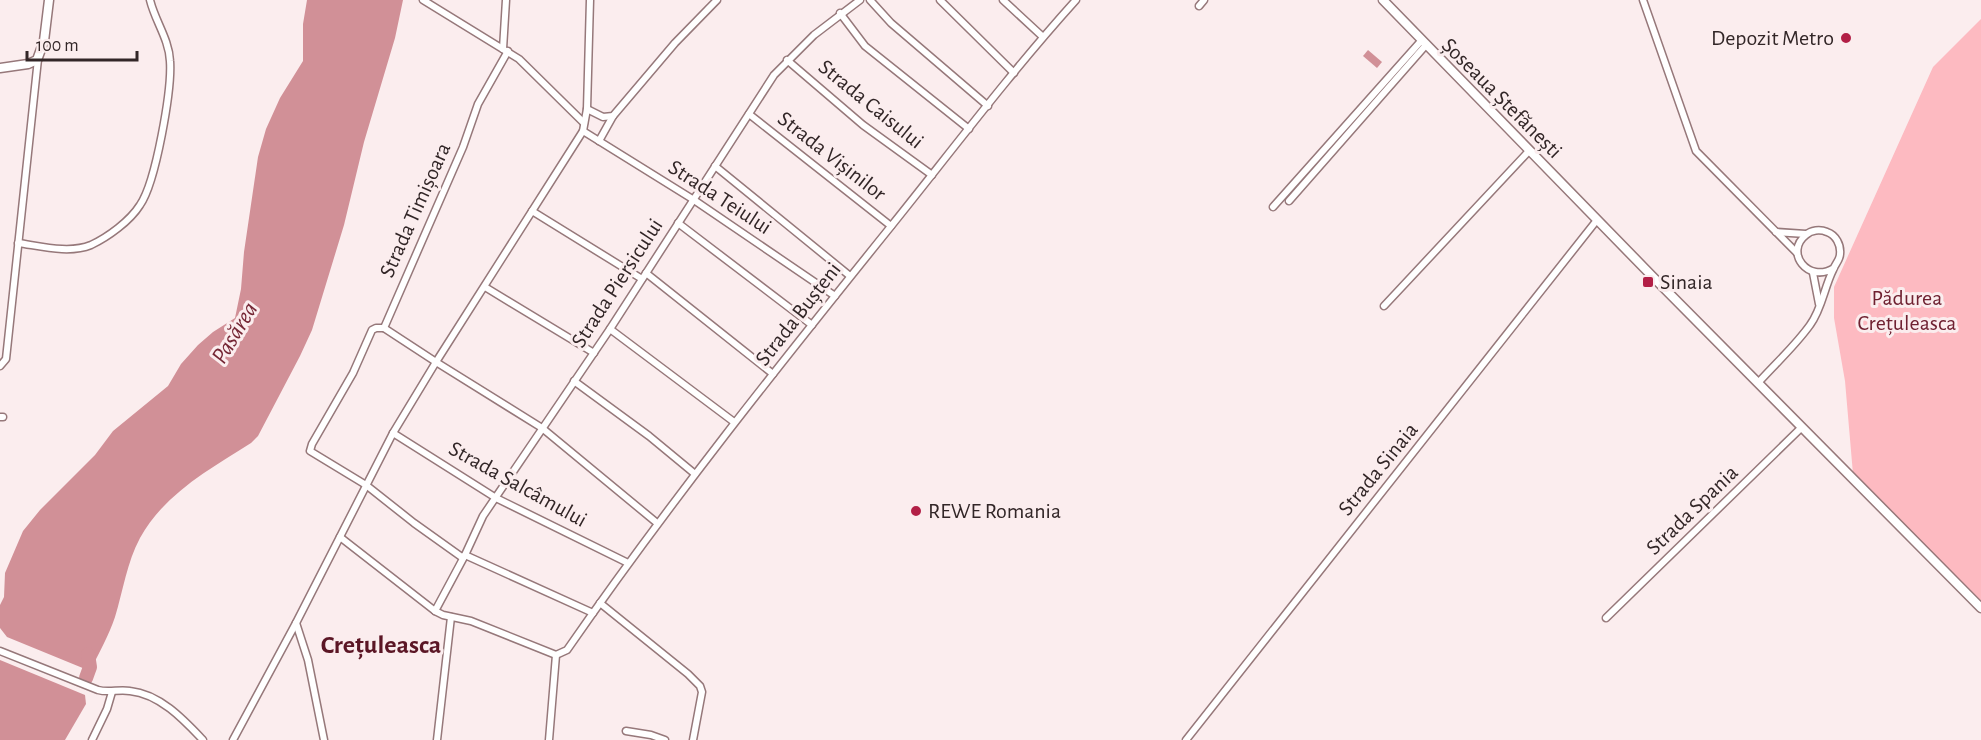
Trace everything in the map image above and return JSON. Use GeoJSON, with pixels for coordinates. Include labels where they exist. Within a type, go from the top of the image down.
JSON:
{"type":"FeatureCollection","features":[{"type":"Feature","properties":{"kind":"main road"},"geometry":{"type":"LineString","coordinates":[[0,68],[28,64],[39,57],[49,0]]}},
{"type":"Feature","properties":{"kind":"main road","name":"Șoseaua Ștefănești"},"geometry":{"type":"LineString","coordinates":[[1383,0],[1981,609]]}},
{"type":"Feature","properties":{"kind":"street"},"geometry":{"type":"LineString","coordinates":[[18,243],[61,249],[90,245],[126,220],[141,204],[157,155],[167,106],[170,61],[167,43],[150,0]]}},
{"type":"Feature","properties":{"kind":"street"},"geometry":{"type":"LineString","coordinates":[[423,0],[519,59],[584,123]]}},
{"type":"Feature","properties":{"kind":"street","name":"Strada Timișoara"},"geometry":{"type":"LineString","coordinates":[[384,328],[463,147],[478,104],[506,50],[506,0]]}},
{"type":"Feature","properties":{"kind":"street"},"geometry":{"type":"LineString","coordinates":[[232,740],[296,623],[393,434],[436,362],[583,131],[586,109],[590,0]]}},
{"type":"Feature","properties":{"kind":"street"},"geometry":{"type":"LineString","coordinates":[[599,141],[613,116],[675,43],[717,0]]}},
{"type":"Feature","properties":{"kind":"street","name":"Strada Piersicului"},"geometry":{"type":"LineString","coordinates":[[435,611],[483,516],[610,329],[774,75],[814,35],[860,0]]}},
{"type":"Feature","properties":{"kind":"street"},"geometry":{"type":"LineString","coordinates":[[870,0],[883,16],[988,106]]}},
{"type":"Feature","properties":{"kind":"street"},"geometry":{"type":"LineString","coordinates":[[940,0],[1014,73]]}},
{"type":"Feature","properties":{"kind":"street"},"geometry":{"type":"LineString","coordinates":[[1003,0],[1043,37]]}},
{"type":"Feature","properties":{"kind":"street","name":"Strada Bușteni"},"geometry":{"type":"LineString","coordinates":[[556,655],[567,650],[657,523],[734,422],[1043,37],[1076,0]]}},
{"type":"Feature","properties":{"kind":"street"},"geometry":{"type":"LineString","coordinates":[[1199,6],[1204,0]]}},
{"type":"Feature","properties":{"kind":"street"},"geometry":{"type":"LineString","coordinates":[[1643,0],[1696,151],[1797,253],[1802,265],[1813,273],[1834,268]]}},
{"type":"Feature","properties":{"kind":"street"},"geometry":{"type":"LineString","coordinates":[[840,14],[865,46],[969,129]]}},
{"type":"Feature","properties":{"kind":"street"},"geometry":{"type":"LineString","coordinates":[[1289,201],[1423,43]]}},
{"type":"Feature","properties":{"kind":"street"},"geometry":{"type":"LineString","coordinates":[[1273,207],[1423,43]]}},
{"type":"Feature","properties":{"kind":"street"},"geometry":{"type":"LineString","coordinates":[[0,366],[6,359],[39,57]]}},
{"type":"Feature","properties":{"kind":"street","name":"Strada Caisului"},"geometry":{"type":"LineString","coordinates":[[787,60],[863,125],[932,175]]}},
{"type":"Feature","properties":{"kind":"street"},"geometry":{"type":"LineString","coordinates":[[586,109],[603,117],[613,116]]}},
{"type":"Feature","properties":{"kind":"street","name":"Strada Vișinilor"},"geometry":{"type":"LineString","coordinates":[[749,114],[891,226]]}},
{"type":"Feature","properties":{"kind":"street","name":"Strada Teiului"},"geometry":{"type":"LineString","coordinates":[[583,131],[694,200],[835,296]]}},
{"type":"Feature","properties":{"kind":"street"},"geometry":{"type":"LineString","coordinates":[[1384,306],[1529,151]]}},
{"type":"Feature","properties":{"kind":"street"},"geometry":{"type":"LineString","coordinates":[[716,166],[850,276]]}},
{"type":"Feature","properties":{"kind":"street"},"geometry":{"type":"LineString","coordinates":[[532,211],[644,276],[773,374]]}},
{"type":"Feature","properties":{"kind":"street","name":"Strada Sinaia"},"geometry":{"type":"LineString","coordinates":[[1186,740],[1597,220]]}},
{"type":"Feature","properties":{"kind":"street"},"geometry":{"type":"LineString","coordinates":[[678,223],[812,325]]}},
{"type":"Feature","properties":{"kind":"street"},"geometry":{"type":"LineString","coordinates":[[1758,383],[1806,331],[1816,315],[1840,255],[1838,241],[1833,235],[1820,230],[1806,234],[1776,232]]}},
{"type":"Feature","properties":{"kind":"street"},"geometry":{"type":"LineString","coordinates":[[1797,253],[1798,246],[1806,234]]}},
{"type":"Feature","properties":{"kind":"street"},"geometry":{"type":"LineString","coordinates":[[1813,273],[1819,307]]}},
{"type":"Feature","properties":{"kind":"street"},"geometry":{"type":"LineString","coordinates":[[485,286],[594,352]]}},
{"type":"Feature","properties":{"kind":"street"},"geometry":{"type":"LineString","coordinates":[[593,613],[464,557],[414,523],[366,485],[310,452],[310,448],[353,374],[372,330],[384,328],[542,428],[657,523]]}},
{"type":"Feature","properties":{"kind":"street"},"geometry":{"type":"LineString","coordinates":[[610,329],[734,422]]}},
{"type":"Feature","properties":{"kind":"street"},"geometry":{"type":"LineString","coordinates":[[574,381],[649,436],[695,474]]}},
{"type":"Feature","properties":{"kind":"street","name":"Strada Spania"},"geometry":{"type":"LineString","coordinates":[[1606,618],[1802,428]]}},
{"type":"Feature","properties":{"kind":"street","name":"Strada Salcâmului"},"geometry":{"type":"LineString","coordinates":[[393,434],[496,498],[628,563]]}},
{"type":"Feature","properties":{"kind":"street"},"geometry":{"type":"LineString","coordinates":[[340,537],[435,611],[471,621],[556,655],[549,740]]}},
{"type":"Feature","properties":{"kind":"street"},"geometry":{"type":"LineString","coordinates":[[600,603],[700,686],[702,696],[693,740]]}},
{"type":"Feature","properties":{"kind":"street"},"geometry":{"type":"LineString","coordinates":[[437,740],[451,617]]}},
{"type":"Feature","properties":{"kind":"street"},"geometry":{"type":"LineString","coordinates":[[296,623],[308,660],[324,740]]}},
{"type":"Feature","properties":{"kind":"street"},"geometry":{"type":"LineString","coordinates":[[0,651],[98,690],[112,693],[135,692],[153,698],[172,711],[203,740]]}},
{"type":"Feature","properties":{"kind":"street"},"geometry":{"type":"LineString","coordinates":[[92,740],[112,693]]}},
{"type":"Feature","properties":{"kind":"street"},"geometry":{"type":"LineString","coordinates":[[626,731],[665,740]]}},
{"type":"Feature","properties":{"kind":"green space","name":"Pădurea Crețuleasca"},"geometry":{"type":"Polygon","coordinates":[[[1981,19],[1981,604],[1853,474],[1845,381],[1834,318],[1834,287],[1933,67],[1981,19]]]}},
{"type":"Feature","properties":{"kind":"water"},"geometry":{"type":"Polygon","coordinates":[[[307,0],[403,0],[395,38],[364,142],[344,225],[312,330],[258,436],[175,495],[150,522],[140,538],[128,567],[113,624],[90,671],[7,637],[0,628],[0,605],[4,597],[5,573],[23,531],[40,510],[95,455],[113,431],[168,386],[181,364],[198,345],[235,318],[241,289],[258,157],[266,129],[280,98],[303,61],[303,24],[307,0]]]}},
{"type":"Feature","properties":{"kind":"water"},"geometry":{"type":"Polygon","coordinates":[[[1368,50],[1382,62],[1377,68],[1363,56],[1368,50]]]}},
{"type":"Feature","properties":{"kind":"water"},"geometry":{"type":"Polygon","coordinates":[[[0,660],[85,695],[86,704],[65,740],[0,740],[0,660]]]}},
{"type":"Feature","properties":{"kind":"waterway","name":"Pasărea"},"geometry":{"type":"LineString","coordinates":[[86,678],[90,667],[88,654]]}},
{"type":"Feature","properties":{"kind":"place","name":"Depozit Metro"},"geometry":{"type":"Point","coordinates":[1846,38]}},
{"type":"Feature","properties":{"kind":"place","name":"Sinaia"},"geometry":{"type":"Point","coordinates":[1648,282]}},
{"type":"Feature","properties":{"kind":"place","name":"REWE Romania"},"geometry":{"type":"Point","coordinates":[916,511]}},
{"type":"Feature","properties":{"kind":"district","name":"Crețuleasca"},"geometry":{"type":"Point","coordinates":[381,645]}}]}
